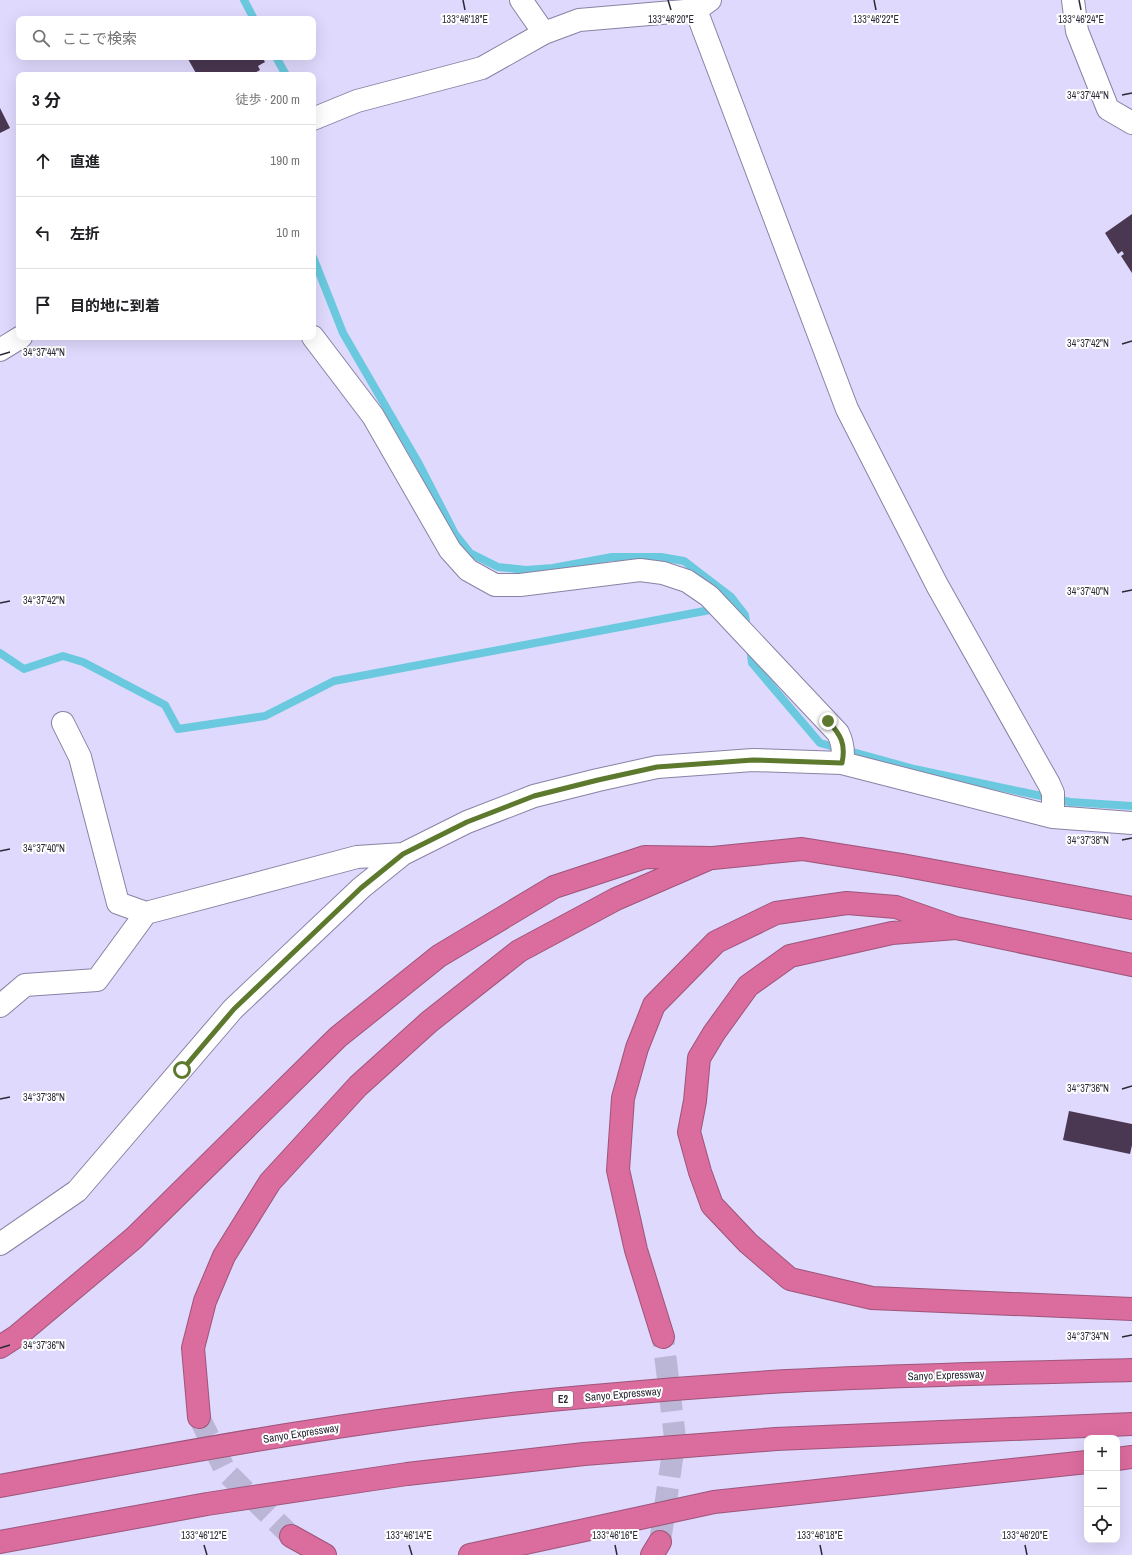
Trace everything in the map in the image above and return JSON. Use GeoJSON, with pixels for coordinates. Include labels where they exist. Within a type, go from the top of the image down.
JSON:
{"type":"FeatureCollection","features":[{"type":"Feature","properties":{"kind":"highway"},"geometry":{"type":"LineString","coordinates":[[0,1346],[17,1336],[134,1238],[338,1037],[439,956],[554,887],[645,857],[713,858],[802,849],[902,865],[1132,908]]}},
{"type":"Feature","properties":{"kind":"highway"},"geometry":{"type":"LineString","coordinates":[[199,1417],[193,1348],[205,1301],[224,1256],[270,1182],[352,1092],[429,1022],[519,951],[616,899],[713,858]]}},
{"type":"Feature","properties":{"kind":"highway"},"geometry":{"type":"LineString","coordinates":[[663,1337],[636,1250],[618,1170],[623,1098],[637,1048],[654,1005],[716,942],[776,913],[847,904],[896,907],[956,928],[1132,965]]}},
{"type":"Feature","properties":{"kind":"highway"},"geometry":{"type":"LineString","coordinates":[[956,928],[892,933],[790,956],[748,986],[714,1033],[699,1058],[695,1101],[689,1132],[700,1172],[712,1205],[748,1243],[790,1279],[872,1298],[1132,1309]]}},
{"type":"Feature","properties":{"kind":"highway","name":"Sanyo Expressway"},"geometry":{"type":"LineString","coordinates":[[0,1486],[196,1450],[392,1419],[581,1397],[771,1382],[1132,1370]]}},
{"type":"Feature","properties":{"kind":"highway"},"geometry":{"type":"LineString","coordinates":[[0,1542],[207,1504],[407,1474],[584,1454],[776,1439],[1132,1424]]}},
{"type":"Feature","properties":{"kind":"highway"},"geometry":{"type":"LineString","coordinates":[[1120,1459],[1132,1457]]}},
{"type":"Feature","properties":{"kind":"highway"},"geometry":{"type":"LineString","coordinates":[[470,1555],[714,1502],[1084,1462]]}},
{"type":"Feature","properties":{"kind":"highway"},"geometry":{"type":"LineString","coordinates":[[291,1536],[325,1555]]}},
{"type":"Feature","properties":{"kind":"street"},"geometry":{"type":"LineString","coordinates":[[521,0],[544,33]]}},
{"type":"Feature","properties":{"kind":"street"},"geometry":{"type":"LineString","coordinates":[[1074,0],[1077,31],[1108,109],[1132,123]]}},
{"type":"Feature","properties":{"kind":"street"},"geometry":{"type":"LineString","coordinates":[[316,118],[357,101],[482,68],[544,33],[579,20],[703,5],[847,409],[937,585],[1054,806]]}},
{"type":"Feature","properties":{"kind":"street"},"geometry":{"type":"LineString","coordinates":[[0,350],[16,340]]}},
{"type":"Feature","properties":{"kind":"street"},"geometry":{"type":"LineString","coordinates":[[315,340],[373,416],[450,550],[468,570],[495,585],[520,585],[640,570],[663,573],[687,581],[709,596],[838,732],[843,753]]}},
{"type":"Feature","properties":{"kind":"street"},"geometry":{"type":"LineString","coordinates":[[63,724],[80,757],[118,903],[146,913],[357,857],[403,854]]}},
{"type":"Feature","properties":{"kind":"street"},"geometry":{"type":"LineString","coordinates":[[0,1244],[77,1191],[234,1009],[361,888],[403,854],[467,822],[534,796],[657,767],[843,753],[1054,806],[1132,823]]}},
{"type":"Feature","properties":{"kind":"street"},"geometry":{"type":"LineString","coordinates":[[0,1006],[25,985],[97,980],[146,913]]}},
{"type":"Feature","properties":{"kind":"building"},"geometry":{"type":"Polygon","coordinates":[[[189,60],[264,60],[265,62],[258,66],[260,70],[256,72],[195,72],[189,60]]]}},
{"type":"Feature","properties":{"kind":"building"},"geometry":{"type":"Polygon","coordinates":[[[0,108],[10,128],[0,133],[0,108]]]}},
{"type":"Feature","properties":{"kind":"building"},"geometry":{"type":"Polygon","coordinates":[[[1132,214],[1132,273],[1121,256],[1124,254],[1122,251],[1118,254],[1105,233],[1132,214]]]}},
{"type":"Feature","properties":{"kind":"building"},"geometry":{"type":"Polygon","coordinates":[[[1069,1111],[1132,1124],[1132,1145],[1130,1154],[1063,1140],[1069,1111]]]}},
{"type":"Feature","properties":{"kind":"waterway"},"geometry":{"type":"LineString","coordinates":[[244,0],[252,16]]}},
{"type":"Feature","properties":{"kind":"waterway"},"geometry":{"type":"LineString","coordinates":[[278,60],[284,72]]}},
{"type":"Feature","properties":{"kind":"waterway"},"geometry":{"type":"LineString","coordinates":[[316,265],[343,333],[419,464],[455,534],[470,553],[498,567],[526,570],[553,568],[612,557],[661,557],[684,561],[731,597],[745,615],[747,629]]}},
{"type":"Feature","properties":{"kind":"waterway"},"geometry":{"type":"LineString","coordinates":[[0,653],[24,669],[63,656],[83,662],[165,705],[178,729],[265,716],[334,681],[710,610]]}},
{"type":"Feature","properties":{"kind":"waterway"},"geometry":{"type":"LineString","coordinates":[[750,646],[752,663],[820,743],[914,769],[1070,802],[1132,806]]}},
{"type":"Feature","properties":{"kind":"tunnel"},"geometry":{"type":"LineString","coordinates":[[660,1542],[675,1438],[663,1337]]}},
{"type":"Feature","properties":{"kind":"tunnel"},"geometry":{"type":"LineString","coordinates":[[199,1417],[226,1472],[291,1536]]}},
{"type":"Feature","properties":{"kind":"route"},"geometry":{"type":"LineString","coordinates":[[182,1070],[234,1009],[361,888],[403,854],[467,822],[534,796],[657,767],[753,760],[842,763],[844,755],[842,740],[838,732],[828,721]]}}]}
